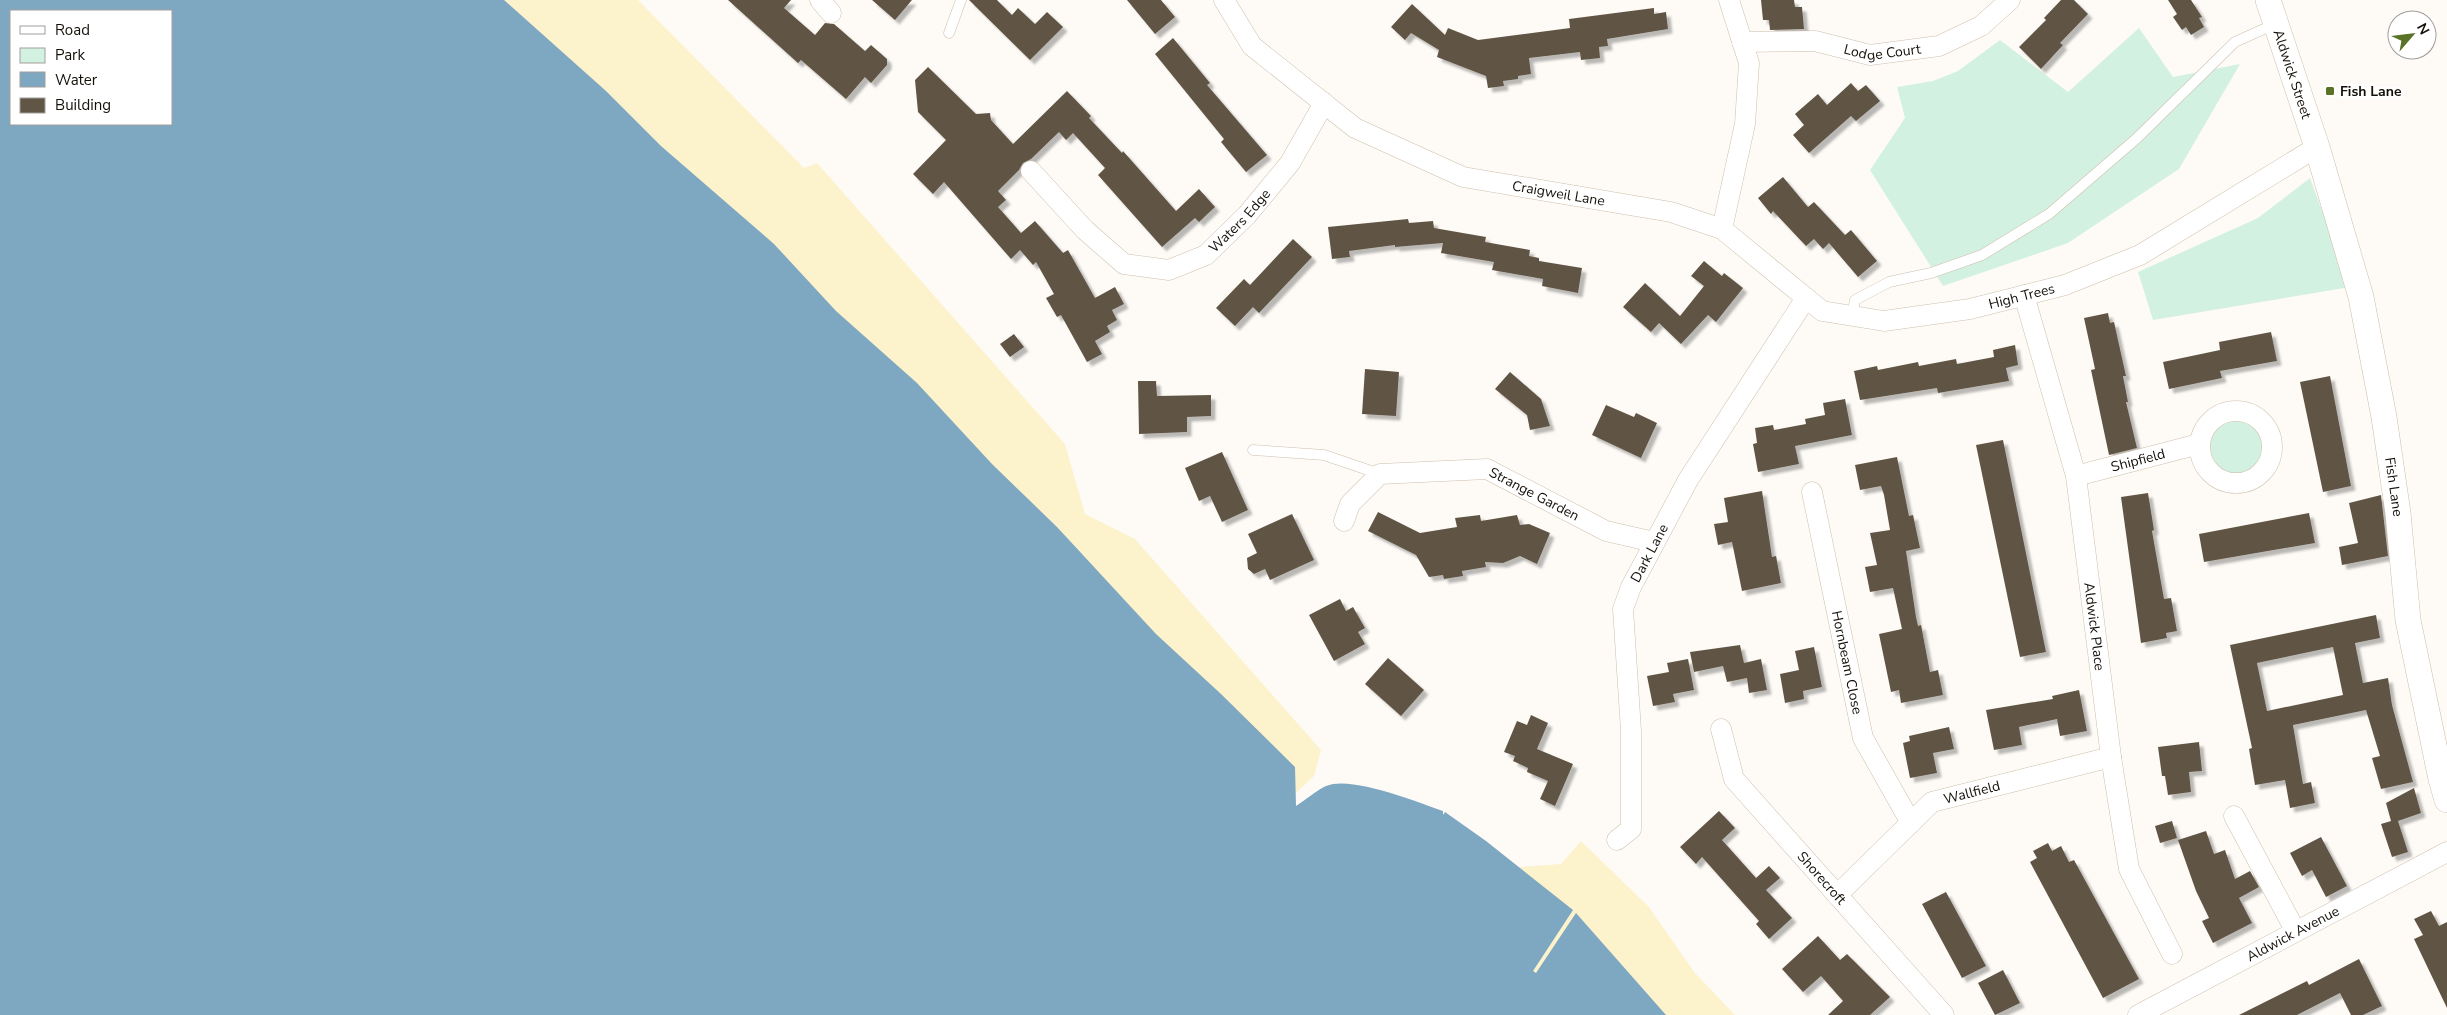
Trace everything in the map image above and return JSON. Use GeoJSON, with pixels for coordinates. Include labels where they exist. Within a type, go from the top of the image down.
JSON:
{"type":"FeatureCollection","features":[{"type":"Feature","properties":{"kind":"street","name":"Craigweil Lane"},"geometry":{"type":"LineString","coordinates":[[1224,0],[1252,46],[1355,128],[1463,176],[1671,212],[1722,229]]}},
{"type":"Feature","properties":{"kind":"street"},"geometry":{"type":"LineString","coordinates":[[1722,229],[1744,124],[1749,63],[1729,0]]}},
{"type":"Feature","properties":{"kind":"street","name":"Lodge Court"},"geometry":{"type":"LineString","coordinates":[[1742,42],[1815,41],[1870,55],[1939,46],[1981,26],[2010,0]]}},
{"type":"Feature","properties":{"kind":"street","name":"Aldwick Street"},"geometry":{"type":"LineString","coordinates":[[2268,0],[2317,147]]}},
{"type":"Feature","properties":{"kind":"street","name":"Waters Edge"},"geometry":{"type":"LineString","coordinates":[[1031,171],[1085,230],[1124,264],[1169,270],[1206,255],[1247,215],[1290,162],[1324,103]]}},
{"type":"Feature","properties":{"kind":"street","name":"High Trees"},"geometry":{"type":"LineString","coordinates":[[1722,229],[1822,311],[1884,321],[1970,309],[2066,285],[2140,254],[2317,147]]}},
{"type":"Feature","properties":{"kind":"street","name":"Fish Lane"},"geometry":{"type":"LineString","coordinates":[[2317,147],[2361,297],[2384,417],[2397,504],[2408,620],[2445,785]]}},
{"type":"Feature","properties":{"kind":"street","name":"Aldwick Place"},"geometry":{"type":"LineString","coordinates":[[2024,296],[2076,476],[2111,757],[2129,869],[2172,954]]}},
{"type":"Feature","properties":{"kind":"street","name":"Dark Lane"},"geometry":{"type":"LineString","coordinates":[[1617,840],[1631,829],[1631,731],[1623,609],[1631,587],[1688,480],[1806,298]]}},
{"type":"Feature","properties":{"kind":"street","name":"Shipfield"},"geometry":{"type":"LineString","coordinates":[[2076,476],[2199,444]]}},
{"type":"Feature","properties":{"kind":"street","name":"Strange Garden"},"geometry":{"type":"LineString","coordinates":[[1380,474],[1487,469],[1606,531],[1654,542]]}},
{"type":"Feature","properties":{"kind":"street"},"geometry":{"type":"LineString","coordinates":[[1344,521],[1350,504],[1380,474]]}},
{"type":"Feature","properties":{"kind":"street","name":"Hornbeam Close"},"geometry":{"type":"LineString","coordinates":[[1812,492],[1863,738],[1911,823]]}},
{"type":"Feature","properties":{"kind":"street","name":"Shorecroft"},"geometry":{"type":"LineString","coordinates":[[1721,729],[1734,779],[1944,1015]]}},
{"type":"Feature","properties":{"kind":"street","name":"Wallfield"},"geometry":{"type":"LineString","coordinates":[[1837,895],[1932,802],[2111,757]]}},
{"type":"Feature","properties":{"kind":"street"},"geometry":{"type":"LineString","coordinates":[[2234,816],[2295,930]]}},
{"type":"Feature","properties":{"kind":"street","name":"Aldwick Avenue"},"geometry":{"type":"LineString","coordinates":[[2138,1015],[2295,930],[2447,852]]}},
{"type":"Feature","properties":{"kind":"lane"},"geometry":{"type":"LineString","coordinates":[[949,32],[961,0]]}},
{"type":"Feature","properties":{"kind":"lane"},"geometry":{"type":"LineString","coordinates":[[1852,316],[1856,300],[1889,282],[1931,273],[1982,255],[2049,214],[2136,138],[2235,42],[2275,24]]}},
{"type":"Feature","properties":{"kind":"lane"},"geometry":{"type":"LineString","coordinates":[[1252,450],[1324,455],[1380,474]]}},
{"type":"Feature","properties":{"kind":"green space"},"geometry":{"type":"Polygon","coordinates":[[[2139,28],[2173,77],[2240,64],[2179,169],[2068,243],[1943,286],[1870,170],[1905,118],[1897,87],[1933,81],[1958,71],[2000,40],[2068,92],[2139,28]]]}},
{"type":"Feature","properties":{"kind":"green space"},"geometry":{"type":"Polygon","coordinates":[[[2310,178],[2350,287],[2153,320],[2138,272],[2258,218],[2310,178]]]}},
{"type":"Feature","properties":{"kind":"green space"},"geometry":{"type":"Polygon","coordinates":[[[2230,417],[2242,417],[2258,425],[2264,435],[2266,447],[2264,459],[2258,469],[2242,477],[2230,477],[2214,469],[2206,453],[2206,441],[2214,425],[2230,417]]]}},
{"type":"Feature","properties":{"kind":"sand"},"geometry":{"type":"Polygon","coordinates":[[[388,0],[638,0],[804,168],[817,163],[1065,444],[1085,514],[1135,539],[1321,750],[1314,776],[1262,825],[1508,868],[1561,864],[1581,841],[1648,906],[1695,973],[1735,1015],[1443,1015],[388,0]]]}},
{"type":"Feature","properties":{"kind":"water"},"geometry":{"type":"Polygon","coordinates":[[[0,0],[504,0],[606,91],[661,146],[774,244],[836,311],[917,383],[992,464],[1057,527],[1156,634],[1221,694],[1295,767],[1296,806],[1326,786],[1351,784],[1401,796],[1443,811],[1443,815],[1445,812],[1486,841],[1573,910],[1533,971],[1536,973],[1576,913],[1666,1015],[0,1015],[0,0]]]}},
{"type":"Feature","properties":{"kind":"building"},"geometry":{"type":"Polygon","coordinates":[[[728,0],[791,0],[784,8],[815,35],[825,23],[834,24],[865,51],[871,45],[887,59],[887,65],[871,83],[865,77],[846,99],[801,60],[798,63],[728,0]]]}},
{"type":"Feature","properties":{"kind":"building"},"geometry":{"type":"Polygon","coordinates":[[[872,0],[912,0],[895,20],[872,0]]]}},
{"type":"Feature","properties":{"kind":"building"},"geometry":{"type":"Polygon","coordinates":[[[969,0],[997,0],[1012,15],[1018,8],[1035,24],[1047,12],[1063,27],[1030,60],[969,0]]]}},
{"type":"Feature","properties":{"kind":"building"},"geometry":{"type":"Polygon","coordinates":[[[1127,0],[1161,0],[1175,17],[1155,34],[1127,0]]]}},
{"type":"Feature","properties":{"kind":"building"},"geometry":{"type":"Polygon","coordinates":[[[1761,0],[1794,0],[1795,7],[1802,7],[1804,29],[1770,30],[1769,20],[1763,20],[1761,0]]]}},
{"type":"Feature","properties":{"kind":"building"},"geometry":{"type":"Polygon","coordinates":[[[2061,0],[2074,0],[2088,14],[2060,43],[2063,45],[2041,69],[2019,47],[2046,20],[2044,18],[2061,0]]]}},
{"type":"Feature","properties":{"kind":"building"},"geometry":{"type":"Polygon","coordinates":[[[2168,0],[2191,0],[2202,17],[2199,18],[2204,27],[2191,35],[2186,27],[2182,30],[2173,17],[2177,14],[2168,0]]]}},
{"type":"Feature","properties":{"kind":"building"},"geometry":{"type":"Polygon","coordinates":[[[1412,4],[1445,35],[1448,28],[1478,40],[1570,28],[1569,19],[1654,8],[1654,14],[1666,12],[1668,29],[1607,39],[1608,46],[1599,47],[1600,58],[1581,60],[1580,52],[1529,58],[1531,74],[1518,76],[1518,79],[1503,81],[1504,86],[1488,88],[1486,76],[1437,57],[1439,50],[1411,33],[1405,40],[1391,27],[1412,4]]]}},
{"type":"Feature","properties":{"kind":"building"},"geometry":{"type":"Polygon","coordinates":[[[1173,38],[1210,83],[1207,85],[1267,155],[1246,172],[1221,142],[1224,139],[1155,54],[1173,38]]]}},
{"type":"Feature","properties":{"kind":"building"},"geometry":{"type":"Polygon","coordinates":[[[928,67],[976,114],[990,113],[991,120],[1013,144],[1067,91],[1091,116],[1089,118],[1122,153],[1123,151],[1176,211],[1199,189],[1215,207],[1199,222],[1195,218],[1162,247],[1098,175],[1105,168],[1073,133],[1066,140],[1059,132],[1031,159],[1023,163],[1019,170],[998,191],[1006,200],[998,207],[1021,233],[1035,221],[1063,253],[1068,250],[1095,298],[1115,287],[1124,304],[1112,310],[1117,320],[1107,326],[1110,332],[1095,341],[1102,354],[1087,362],[1061,315],[1057,317],[1046,298],[1054,294],[1036,262],[1033,265],[1020,250],[1011,259],[944,182],[933,194],[913,174],[946,140],[918,112],[915,80],[928,67]]]}},
{"type":"Feature","properties":{"kind":"building"},"geometry":{"type":"Polygon","coordinates":[[[1851,83],[1858,91],[1866,85],[1880,101],[1856,121],[1851,116],[1809,153],[1793,135],[1804,125],[1795,114],[1818,94],[1827,105],[1851,83]]]}},
{"type":"Feature","properties":{"kind":"building"},"geometry":{"type":"Polygon","coordinates":[[[1783,177],[1808,207],[1814,202],[1845,235],[1851,230],[1877,261],[1858,277],[1829,243],[1823,249],[1814,239],[1806,246],[1773,211],[1771,214],[1758,198],[1783,177]]]}},
{"type":"Feature","properties":{"kind":"building"},"geometry":{"type":"Polygon","coordinates":[[[1408,219],[1409,223],[1433,221],[1434,228],[1486,237],[1485,242],[1530,250],[1529,256],[1539,258],[1539,261],[1582,268],[1578,293],[1542,286],[1543,279],[1492,270],[1494,262],[1441,253],[1443,243],[1395,247],[1395,245],[1349,251],[1350,257],[1332,259],[1328,227],[1408,219]]]}},
{"type":"Feature","properties":{"kind":"building"},"geometry":{"type":"Polygon","coordinates":[[[1293,239],[1312,257],[1259,313],[1253,307],[1235,326],[1216,308],[1244,279],[1250,285],[1293,239]]]}},
{"type":"Feature","properties":{"kind":"building"},"geometry":{"type":"Polygon","coordinates":[[[1704,261],[1722,276],[1724,273],[1743,288],[1716,322],[1708,315],[1681,344],[1659,323],[1651,332],[1623,307],[1645,283],[1680,316],[1704,286],[1691,276],[1704,261]]]}},
{"type":"Feature","properties":{"kind":"building"},"geometry":{"type":"Polygon","coordinates":[[[2108,313],[2110,323],[2114,322],[2126,376],[2123,376],[2128,402],[2126,402],[2137,448],[2109,455],[2091,370],[2095,369],[2084,318],[2108,313]]]}},
{"type":"Feature","properties":{"kind":"building"},"geometry":{"type":"Polygon","coordinates":[[[2271,332],[2277,361],[2220,371],[2222,378],[2169,389],[2163,362],[2220,350],[2219,342],[2271,332]]]}},
{"type":"Feature","properties":{"kind":"building"},"geometry":{"type":"Polygon","coordinates":[[[1014,334],[1024,347],[1010,357],[1000,344],[1014,334]]]}},
{"type":"Feature","properties":{"kind":"building"},"geometry":{"type":"Polygon","coordinates":[[[2015,345],[2018,365],[2006,368],[2009,381],[1938,393],[1937,388],[1860,400],[1854,371],[1877,366],[1878,370],[1918,362],[1919,366],[1956,359],[1957,364],[1994,357],[1993,350],[2015,345]]]}},
{"type":"Feature","properties":{"kind":"building"},"geometry":{"type":"Polygon","coordinates":[[[1365,369],[1399,372],[1396,416],[1362,414],[1365,369]]]}},
{"type":"Feature","properties":{"kind":"building"},"geometry":{"type":"Polygon","coordinates":[[[1510,372],[1541,399],[1550,426],[1530,430],[1527,415],[1495,389],[1510,372]]]}},
{"type":"Feature","properties":{"kind":"building"},"geometry":{"type":"Polygon","coordinates":[[[2330,376],[2351,486],[2323,492],[2300,382],[2330,376]]]}},
{"type":"Feature","properties":{"kind":"building"},"geometry":{"type":"Polygon","coordinates":[[[1138,381],[1156,381],[1157,396],[1211,395],[1211,416],[1187,417],[1187,432],[1139,434],[1138,381]]]}},
{"type":"Feature","properties":{"kind":"building"},"geometry":{"type":"Polygon","coordinates":[[[1845,399],[1852,435],[1795,446],[1799,464],[1758,472],[1753,444],[1757,443],[1755,428],[1773,425],[1774,430],[1806,424],[1805,419],[1825,415],[1823,403],[1845,399]]]}},
{"type":"Feature","properties":{"kind":"building"},"geometry":{"type":"Polygon","coordinates":[[[1606,405],[1634,417],[1636,413],[1657,423],[1641,458],[1592,435],[1606,405]]]}},
{"type":"Feature","properties":{"kind":"building"},"geometry":{"type":"Polygon","coordinates":[[[2003,440],[2046,652],[2020,657],[1976,445],[2003,440]]]}},
{"type":"Feature","properties":{"kind":"building"},"geometry":{"type":"Polygon","coordinates":[[[1222,452],[1248,510],[1222,522],[1210,496],[1199,501],[1185,468],[1222,452]]]}},
{"type":"Feature","properties":{"kind":"building"},"geometry":{"type":"Polygon","coordinates":[[[1897,457],[1909,516],[1913,515],[1920,548],[1906,551],[1916,617],[1918,626],[1921,625],[1930,672],[1938,670],[1943,695],[1901,703],[1899,690],[1891,692],[1879,634],[1902,629],[1893,588],[1870,592],[1865,567],[1877,565],[1870,533],[1890,530],[1884,495],[1881,486],[1860,490],[1855,465],[1897,457]]]}},
{"type":"Feature","properties":{"kind":"building"},"geometry":{"type":"Polygon","coordinates":[[[1762,491],[1772,557],[1776,556],[1781,583],[1742,591],[1732,542],[1718,545],[1714,524],[1728,522],[1724,498],[1762,491]]]}},
{"type":"Feature","properties":{"kind":"building"},"geometry":{"type":"Polygon","coordinates":[[[2148,493],[2154,530],[2152,531],[2164,599],[2171,598],[2177,631],[2166,633],[2167,638],[2141,643],[2121,497],[2148,493]]]}},
{"type":"Feature","properties":{"kind":"building"},"geometry":{"type":"Polygon","coordinates":[[[2381,495],[2388,556],[2342,565],[2339,547],[2358,543],[2349,503],[2381,495]]]}},
{"type":"Feature","properties":{"kind":"building"},"geometry":{"type":"Polygon","coordinates":[[[1378,512],[1420,533],[1457,527],[1455,518],[1480,515],[1481,521],[1517,515],[1520,525],[1529,524],[1550,533],[1537,564],[1520,556],[1503,563],[1485,562],[1486,567],[1462,571],[1463,576],[1444,579],[1443,575],[1429,577],[1416,555],[1368,531],[1378,512]]]}},
{"type":"Feature","properties":{"kind":"building"},"geometry":{"type":"Polygon","coordinates":[[[2309,513],[2315,543],[2204,562],[2199,534],[2309,513]]]}},
{"type":"Feature","properties":{"kind":"building"},"geometry":{"type":"Polygon","coordinates":[[[1292,514],[1314,560],[1270,580],[1265,569],[1254,574],[1248,569],[1247,558],[1257,553],[1248,534],[1292,514]]]}},
{"type":"Feature","properties":{"kind":"building"},"geometry":{"type":"Polygon","coordinates":[[[1340,599],[1346,611],[1353,607],[1365,628],[1358,632],[1365,644],[1334,661],[1309,615],[1340,599]]]}},
{"type":"Feature","properties":{"kind":"building"},"geometry":{"type":"Polygon","coordinates":[[[2376,615],[2380,638],[2355,643],[2363,683],[2388,678],[2392,705],[2413,782],[2381,789],[2372,758],[2380,756],[2366,710],[2293,725],[2303,784],[2311,782],[2315,803],[2290,808],[2285,780],[2255,785],[2249,749],[2252,748],[2230,645],[2376,615]],[[2333,647],[2257,663],[2267,711],[2343,695],[2333,647]]]}},
{"type":"Feature","properties":{"kind":"building"},"geometry":{"type":"Polygon","coordinates":[[[1740,645],[1744,663],[1761,659],[1767,690],[1749,693],[1747,678],[1727,682],[1723,666],[1694,672],[1690,652],[1740,645]]]}},
{"type":"Feature","properties":{"kind":"building"},"geometry":{"type":"Polygon","coordinates":[[[1814,647],[1822,687],[1803,691],[1804,699],[1785,703],[1780,674],[1799,670],[1795,651],[1814,647]]]}},
{"type":"Feature","properties":{"kind":"building"},"geometry":{"type":"Polygon","coordinates":[[[1388,658],[1424,690],[1401,716],[1365,684],[1388,658]]]}},
{"type":"Feature","properties":{"kind":"building"},"geometry":{"type":"Polygon","coordinates":[[[1688,659],[1694,690],[1673,694],[1675,702],[1653,706],[1647,676],[1669,672],[1667,663],[1688,659]]]}},
{"type":"Feature","properties":{"kind":"building"},"geometry":{"type":"Polygon","coordinates":[[[2079,690],[2087,731],[2060,736],[2057,719],[2019,727],[2022,745],[1994,750],[1986,710],[2053,699],[2052,696],[2079,690]]]}},
{"type":"Feature","properties":{"kind":"building"},"geometry":{"type":"Polygon","coordinates":[[[1531,715],[1548,723],[1537,749],[1573,764],[1555,806],[1540,799],[1548,781],[1527,772],[1528,768],[1513,761],[1515,756],[1504,752],[1517,721],[1527,725],[1531,715]]]}},
{"type":"Feature","properties":{"kind":"building"},"geometry":{"type":"Polygon","coordinates":[[[1949,727],[1954,749],[1933,753],[1937,773],[1910,778],[1903,743],[1910,741],[1909,736],[1949,727]]]}},
{"type":"Feature","properties":{"kind":"building"},"geometry":{"type":"Polygon","coordinates":[[[2199,742],[2202,771],[2189,772],[2191,792],[2168,795],[2165,776],[2162,776],[2158,747],[2199,742]]]}},
{"type":"Feature","properties":{"kind":"building"},"geometry":{"type":"Polygon","coordinates":[[[2414,788],[2421,813],[2398,821],[2408,852],[2392,857],[2381,824],[2391,821],[2386,803],[2414,788]]]}},
{"type":"Feature","properties":{"kind":"building"},"geometry":{"type":"Polygon","coordinates":[[[1719,811],[1735,828],[1722,840],[1756,878],[1769,866],[1780,878],[1766,890],[1792,918],[1769,939],[1756,924],[1759,921],[1702,857],[1696,864],[1680,847],[1719,811]]]}},
{"type":"Feature","properties":{"kind":"building"},"geometry":{"type":"Polygon","coordinates":[[[2172,821],[2177,838],[2160,843],[2155,826],[2172,821]]]}},
{"type":"Feature","properties":{"kind":"building"},"geometry":{"type":"Polygon","coordinates":[[[2206,831],[2214,854],[2225,850],[2235,879],[2250,871],[2259,887],[2239,898],[2252,923],[2213,943],[2202,921],[2209,918],[2196,891],[2178,840],[2206,831]]]}},
{"type":"Feature","properties":{"kind":"building"},"geometry":{"type":"Polygon","coordinates":[[[2321,837],[2347,886],[2326,897],[2312,870],[2302,876],[2290,853],[2321,837]]]}},
{"type":"Feature","properties":{"kind":"building"},"geometry":{"type":"Polygon","coordinates":[[[2048,843],[2052,851],[2061,846],[2069,862],[2074,860],[2139,979],[2103,998],[2030,862],[2037,858],[2033,851],[2048,843]]]}},
{"type":"Feature","properties":{"kind":"building"},"geometry":{"type":"Polygon","coordinates":[[[1946,892],[1986,966],[1962,978],[1922,904],[1946,892]]]}},
{"type":"Feature","properties":{"kind":"building"},"geometry":{"type":"Polygon","coordinates":[[[2431,911],[2439,926],[2447,922],[2447,1008],[2414,939],[2423,935],[2414,919],[2431,911]]]}},
{"type":"Feature","properties":{"kind":"building"},"geometry":{"type":"Polygon","coordinates":[[[1818,936],[1840,960],[1847,954],[1890,997],[1870,1015],[1828,1015],[1843,1001],[1821,976],[1803,992],[1782,969],[1818,936]]]}},
{"type":"Feature","properties":{"kind":"building"},"geometry":{"type":"Polygon","coordinates":[[[2359,959],[2382,1006],[2363,1015],[2351,1015],[2340,993],[2297,1015],[2239,1015],[2307,981],[2309,985],[2359,959]]]}},
{"type":"Feature","properties":{"kind":"building"},"geometry":{"type":"Polygon","coordinates":[[[2003,970],[2020,1003],[1995,1015],[1978,983],[2003,970]]]}},
{"type":"Feature","properties":{"kind":"place","name":"Fish Lane"},"geometry":{"type":"Point","coordinates":[2330,91]}}]}
